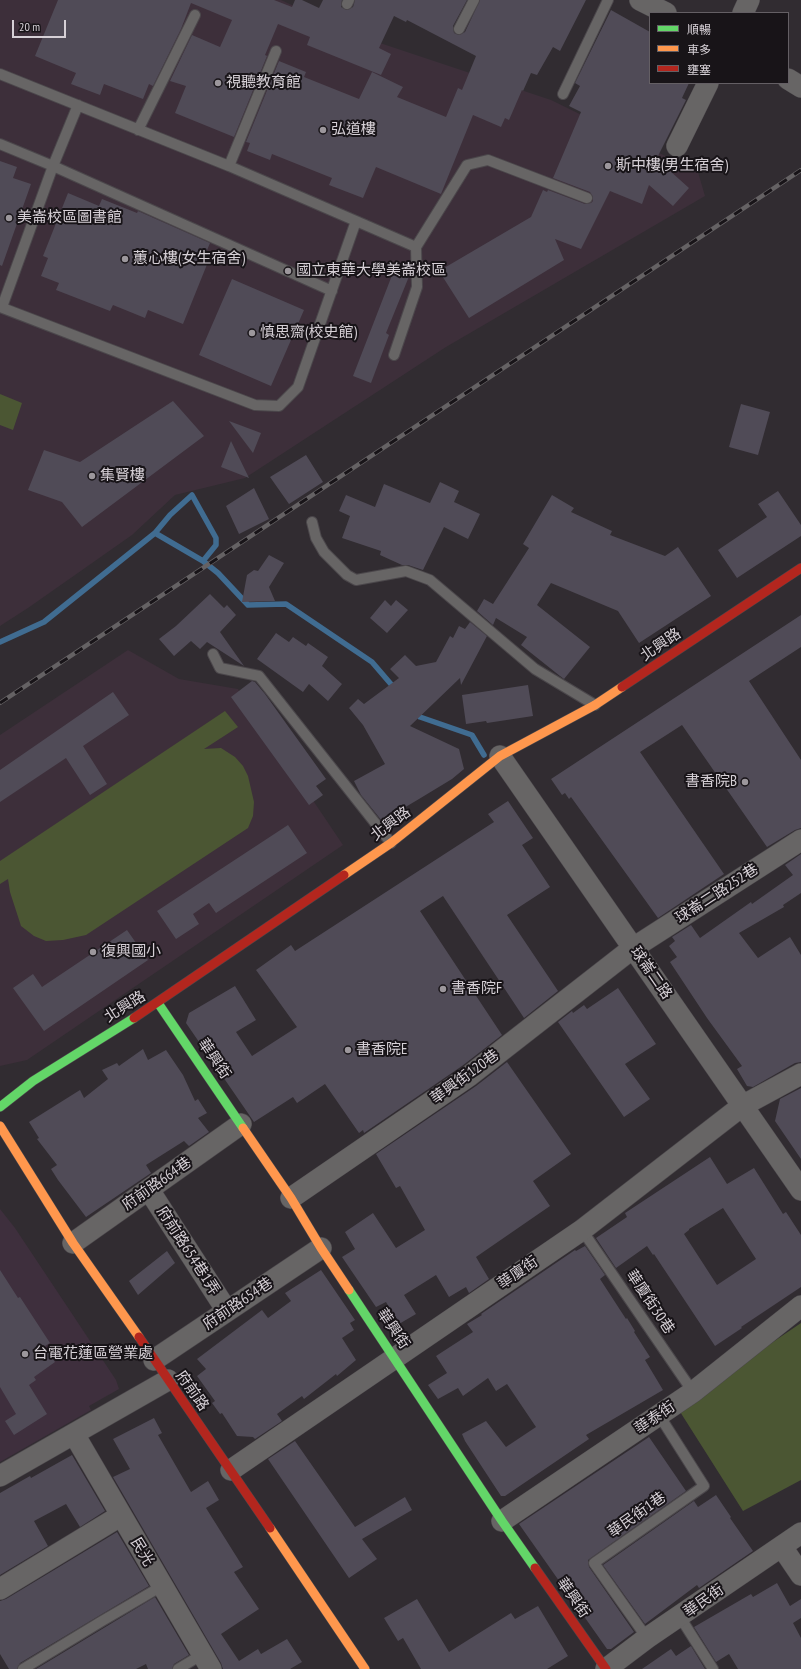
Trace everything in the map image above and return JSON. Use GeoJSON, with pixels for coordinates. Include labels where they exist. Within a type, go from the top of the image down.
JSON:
{"type":"FeatureCollection","features":[{"type":"Feature","properties":{"kind":"street"},"geometry":{"type":"LineString","coordinates":[[640,0],[664,12]]}},
{"type":"Feature","properties":{"kind":"street"},"geometry":{"type":"LineString","coordinates":[[743,12],[749,0]]}},
{"type":"Feature","properties":{"kind":"street"},"geometry":{"type":"LineString","coordinates":[[789,80],[801,87]]}},
{"type":"Feature","properties":{"kind":"street"},"geometry":{"type":"LineString","coordinates":[[677,146],[708,84]]}},
{"type":"Feature","properties":{"kind":"street","name":"北興路"},"geometry":{"type":"LineString","coordinates":[[0,1107],[34,1081],[158,1002],[392,843],[500,756],[595,705],[801,568]]}},
{"type":"Feature","properties":{"kind":"street","name":"球崙二路"},"geometry":{"type":"LineString","coordinates":[[500,756],[801,1190]]}},
{"type":"Feature","properties":{"kind":"street","name":"球崙二路252巷"},"geometry":{"type":"LineString","coordinates":[[633,948],[801,840]]}},
{"type":"Feature","properties":{"kind":"street","name":"華興街120巷"},"geometry":{"type":"LineString","coordinates":[[290,1198],[469,1076],[633,948]]}},
{"type":"Feature","properties":{"kind":"street","name":"華興街"},"geometry":{"type":"LineString","coordinates":[[158,1002],[241,1124],[321,1248],[395,1357],[502,1521],[606,1669]]}},
{"type":"Feature","properties":{"kind":"street","name":"華廈街"},"geometry":{"type":"LineString","coordinates":[[231,1470],[582,1230],[742,1106],[801,1074]]}},
{"type":"Feature","properties":{"kind":"street","name":"府前路664巷"},"geometry":{"type":"LineString","coordinates":[[73,1243],[241,1124]]}},
{"type":"Feature","properties":{"kind":"street","name":"府前路"},"geometry":{"type":"LineString","coordinates":[[0,1126],[73,1243],[231,1470],[365,1669]]}},
{"type":"Feature","properties":{"kind":"street","name":"府前路654巷1弄"},"geometry":{"type":"LineString","coordinates":[[149,1190],[227,1311]]}},
{"type":"Feature","properties":{"kind":"street","name":"府前路654巷"},"geometry":{"type":"LineString","coordinates":[[154,1360],[321,1248]]}},
{"type":"Feature","properties":{"kind":"street","name":"華泰街"},"geometry":{"type":"LineString","coordinates":[[502,1521],[692,1392],[801,1306]]}},
{"type":"Feature","properties":{"kind":"street"},"geometry":{"type":"LineString","coordinates":[[0,1476],[168,1380]]}},
{"type":"Feature","properties":{"kind":"street","name":"民光"},"geometry":{"type":"LineString","coordinates":[[74,1434],[120,1516],[207,1662]]}},
{"type":"Feature","properties":{"kind":"street"},"geometry":{"type":"LineString","coordinates":[[0,1589],[120,1516]]}},
{"type":"Feature","properties":{"kind":"street","name":"華民街"},"geometry":{"type":"LineString","coordinates":[[606,1669],[647,1638],[680,1618],[801,1533]]}},
{"type":"Feature","properties":{"kind":"street"},"geometry":{"type":"LineString","coordinates":[[782,1547],[801,1576]]}},
{"type":"Feature","properties":{"kind":"lane"},"geometry":{"type":"LineString","coordinates":[[459,29],[474,0]]}},
{"type":"Feature","properties":{"kind":"lane"},"geometry":{"type":"LineString","coordinates":[[563,94],[608,0]]}},
{"type":"Feature","properties":{"kind":"lane"},"geometry":{"type":"LineString","coordinates":[[138,130],[195,15]]}},
{"type":"Feature","properties":{"kind":"lane"},"geometry":{"type":"LineString","coordinates":[[229,166],[276,51]]}},
{"type":"Feature","properties":{"kind":"lane"},"geometry":{"type":"LineString","coordinates":[[0,74],[229,166],[416,247]]}},
{"type":"Feature","properties":{"kind":"lane"},"geometry":{"type":"LineString","coordinates":[[78,105],[53,166],[1,307],[255,405],[279,406],[298,387],[356,221]]}},
{"type":"Feature","properties":{"kind":"lane"},"geometry":{"type":"LineString","coordinates":[[0,144],[53,166],[332,291]]}},
{"type":"Feature","properties":{"kind":"lane"},"geometry":{"type":"LineString","coordinates":[[394,355],[417,287],[416,247],[466,165],[488,160],[586,198]]}},
{"type":"Feature","properties":{"kind":"lane"},"geometry":{"type":"LineString","coordinates":[[312,522],[316,538],[324,552],[347,575],[356,580],[406,571],[430,580],[535,669],[595,705]]}},
{"type":"Feature","properties":{"kind":"lane"},"geometry":{"type":"LineString","coordinates":[[213,654],[220,668],[259,676],[392,843]]}},
{"type":"Feature","properties":{"kind":"lane","name":"華廈街30巷"},"geometry":{"type":"LineString","coordinates":[[582,1230],[692,1392]]}},
{"type":"Feature","properties":{"kind":"lane","name":"華民街1巷"},"geometry":{"type":"LineString","coordinates":[[647,1638],[594,1563],[704,1486],[659,1415]]}},
{"type":"Feature","properties":{"kind":"lane"},"geometry":{"type":"LineString","coordinates":[[23,1669],[162,1586]]}},
{"type":"Feature","properties":{"kind":"lane"},"geometry":{"type":"LineString","coordinates":[[680,1618],[713,1669]]}},
{"type":"Feature","properties":{"kind":"lane"},"geometry":{"type":"LineString","coordinates":[[178,1669],[207,1662]]}},
{"type":"Feature","properties":{"kind":"shaded area","name":"國立東華大學美崙校區"},"geometry":{"type":"Polygon","coordinates":[[[0,0],[281,0],[356,35],[551,100],[698,172],[705,196],[446,347],[245,478],[175,495],[132,535],[0,626],[0,0]]]}},
{"type":"Feature","properties":{"kind":"shaded area","name":"復興國小"},"geometry":{"type":"Polygon","coordinates":[[[128,650],[179,679],[238,689],[343,845],[27,1060],[0,1066],[0,735],[128,650]]]}},
{"type":"Feature","properties":{"kind":"shaded area","name":"台電花蓮區營業處"},"geometry":{"type":"Polygon","coordinates":[[[0,1209],[15,1228],[116,1380],[119,1389],[89,1406],[91,1410],[0,1462],[0,1209]]]}},
{"type":"Feature","properties":{"kind":"green space"},"geometry":{"type":"Polygon","coordinates":[[[0,394],[22,403],[13,430],[0,425],[0,394]]]}},
{"type":"Feature","properties":{"kind":"green space"},"geometry":{"type":"Polygon","coordinates":[[[225,711],[238,727],[204,749],[221,748],[235,757],[243,766],[248,776],[254,802],[253,816],[248,828],[86,935],[63,940],[46,941],[34,936],[21,926],[10,892],[8,879],[0,884],[0,861],[225,711]]]}},
{"type":"Feature","properties":{"kind":"green space"},"geometry":{"type":"Polygon","coordinates":[[[801,1323],[801,1480],[743,1511],[677,1407],[801,1323]]]}},
{"type":"Feature","properties":{"kind":"building"},"geometry":{"type":"Polygon","coordinates":[[[58,0],[274,0],[292,7],[295,0],[302,0],[319,8],[323,0],[342,0],[341,7],[347,10],[353,7],[355,0],[467,0],[453,26],[454,33],[459,35],[465,32],[480,0],[586,0],[560,51],[553,47],[537,75],[531,73],[509,120],[505,118],[501,127],[473,115],[441,194],[376,167],[363,198],[329,185],[332,178],[272,154],[270,160],[247,151],[250,143],[246,142],[279,61],[306,72],[304,77],[359,99],[372,72],[403,87],[397,97],[446,117],[458,88],[462,90],[476,56],[407,20],[406,22],[394,16],[379,48],[391,54],[381,75],[307,45],[310,37],[278,24],[265,55],[267,56],[234,137],[175,113],[186,86],[170,81],[192,35],[220,47],[232,20],[191,3],[181,29],[153,86],[149,84],[143,99],[104,84],[100,95],[71,84],[76,73],[35,56],[58,0]]]}},
{"type":"Feature","properties":{"kind":"building"},"geometry":{"type":"Polygon","coordinates":[[[611,10],[649,31],[649,84],[689,84],[682,98],[686,100],[656,160],[689,188],[673,206],[649,185],[642,204],[610,191],[581,249],[555,239],[564,260],[469,318],[439,271],[531,217],[543,190],[547,192],[548,190],[585,204],[593,201],[593,197],[590,192],[553,178],[581,112],[569,106],[580,86],[575,83],[611,10]]]}},
{"type":"Feature","properties":{"kind":"building","name":"美崙校區圖書館"},"geometry":{"type":"Polygon","coordinates":[[[0,161],[17,167],[13,178],[31,184],[2,266],[0,265],[0,161]]]}},
{"type":"Feature","properties":{"kind":"building","name":"蕙心樓(女生宿舍)"},"geometry":{"type":"Polygon","coordinates":[[[68,193],[99,206],[102,199],[137,213],[138,211],[210,243],[203,260],[208,262],[183,324],[148,310],[145,318],[113,305],[110,311],[56,290],[59,283],[41,276],[48,258],[43,256],[68,193]]]}},
{"type":"Feature","properties":{"kind":"building"},"geometry":{"type":"Polygon","coordinates":[[[396,265],[410,271],[410,274],[386,333],[389,335],[371,383],[353,376],[396,265]]]}},
{"type":"Feature","properties":{"kind":"building","name":"慎思齋(校史館)"},"geometry":{"type":"Polygon","coordinates":[[[232,279],[304,310],[271,386],[199,355],[232,279]]]}},
{"type":"Feature","properties":{"kind":"building","name":"集賢樓"},"geometry":{"type":"Polygon","coordinates":[[[173,401],[204,436],[82,527],[62,502],[28,490],[44,450],[80,462],[173,401]]]}},
{"type":"Feature","properties":{"kind":"building"},"geometry":{"type":"Polygon","coordinates":[[[741,404],[770,412],[758,455],[729,447],[741,404]]]}},
{"type":"Feature","properties":{"kind":"building"},"geometry":{"type":"Polygon","coordinates":[[[229,421],[261,433],[253,453],[229,421]]]}},
{"type":"Feature","properties":{"kind":"building"},"geometry":{"type":"Polygon","coordinates":[[[231,441],[249,478],[221,467],[231,441]]]}},
{"type":"Feature","properties":{"kind":"building"},"geometry":{"type":"Polygon","coordinates":[[[306,455],[323,482],[289,504],[270,477],[306,455]]]}},
{"type":"Feature","properties":{"kind":"building"},"geometry":{"type":"Polygon","coordinates":[[[440,482],[459,491],[454,502],[480,514],[468,539],[444,527],[423,570],[408,565],[402,565],[380,555],[381,551],[342,538],[350,516],[339,511],[346,495],[375,507],[384,484],[430,503],[440,482]]]}},
{"type":"Feature","properties":{"kind":"building"},"geometry":{"type":"Polygon","coordinates":[[[254,488],[269,519],[239,534],[226,506],[254,488]]]}},
{"type":"Feature","properties":{"kind":"building"},"geometry":{"type":"Polygon","coordinates":[[[778,491],[801,525],[801,536],[737,578],[718,550],[767,517],[758,504],[778,491]]]}},
{"type":"Feature","properties":{"kind":"building"},"geometry":{"type":"Polygon","coordinates":[[[552,495],[574,508],[571,512],[612,531],[610,535],[665,556],[678,547],[711,596],[639,643],[618,611],[551,583],[537,605],[590,647],[564,679],[521,645],[527,637],[496,618],[493,625],[477,611],[484,599],[493,604],[529,548],[523,544],[552,495]]]}},
{"type":"Feature","properties":{"kind":"building"},"geometry":{"type":"Polygon","coordinates":[[[269,555],[284,563],[269,587],[275,601],[242,602],[247,575],[254,570],[258,571],[269,555]]]}},
{"type":"Feature","properties":{"kind":"building"},"geometry":{"type":"Polygon","coordinates":[[[210,594],[224,608],[227,605],[236,615],[220,632],[244,666],[207,642],[200,649],[191,641],[174,656],[159,639],[176,626],[210,594]]]}},
{"type":"Feature","properties":{"kind":"building"},"geometry":{"type":"Polygon","coordinates":[[[385,600],[391,606],[396,600],[408,610],[387,633],[370,618],[385,600]]]}},
{"type":"Feature","properties":{"kind":"building"},"geometry":{"type":"Polygon","coordinates":[[[801,615],[801,647],[749,681],[801,760],[801,828],[767,847],[682,725],[640,752],[724,874],[658,918],[571,797],[569,799],[565,793],[562,795],[551,779],[801,615]]]}},
{"type":"Feature","properties":{"kind":"building"},"geometry":{"type":"Polygon","coordinates":[[[470,622],[487,636],[461,685],[460,678],[410,726],[459,749],[464,769],[452,779],[382,821],[361,795],[354,781],[385,764],[363,725],[349,708],[358,699],[364,704],[399,678],[390,669],[405,655],[416,666],[436,662],[450,636],[453,638],[459,626],[465,629],[470,622]]]}},
{"type":"Feature","properties":{"kind":"building"},"geometry":{"type":"Polygon","coordinates":[[[276,633],[289,642],[293,637],[306,646],[308,643],[328,657],[322,666],[342,684],[328,701],[309,684],[303,692],[257,659],[276,633]]]}},
{"type":"Feature","properties":{"kind":"building"},"geometry":{"type":"Polygon","coordinates":[[[252,681],[255,682],[265,694],[326,779],[316,786],[323,795],[309,805],[231,697],[252,681]]]}},
{"type":"Feature","properties":{"kind":"building"},"geometry":{"type":"Polygon","coordinates":[[[528,685],[533,716],[487,723],[486,721],[466,724],[462,695],[528,685]]]}},
{"type":"Feature","properties":{"kind":"building"},"geometry":{"type":"Polygon","coordinates":[[[113,692],[129,715],[83,746],[107,784],[90,795],[66,758],[0,802],[0,770],[113,692]]]}},
{"type":"Feature","properties":{"kind":"building"},"geometry":{"type":"Polygon","coordinates":[[[508,801],[533,838],[522,845],[550,887],[507,915],[558,991],[524,1018],[443,896],[420,911],[502,1035],[462,1066],[364,1133],[363,1130],[359,1133],[325,1084],[297,1103],[293,1097],[254,1122],[186,1023],[189,1013],[235,986],[256,1020],[236,1032],[252,1056],[297,1027],[256,970],[291,945],[295,951],[494,822],[488,814],[508,801]]]}},
{"type":"Feature","properties":{"kind":"building"},"geometry":{"type":"Polygon","coordinates":[[[288,825],[307,853],[216,913],[209,903],[193,914],[199,924],[176,939],[157,911],[288,825]]]}},
{"type":"Feature","properties":{"kind":"building"},"geometry":{"type":"Polygon","coordinates":[[[801,854],[801,893],[783,905],[784,907],[739,933],[758,958],[790,937],[801,955],[801,1062],[795,1063],[753,1087],[747,1086],[737,1069],[742,1066],[707,1018],[670,962],[677,957],[669,946],[675,941],[672,937],[691,925],[700,938],[751,902],[752,904],[793,875],[785,865],[801,854]]]}},
{"type":"Feature","properties":{"kind":"building"},"geometry":{"type":"Polygon","coordinates":[[[127,930],[148,960],[44,1031],[13,988],[33,974],[42,987],[127,930]]]}},
{"type":"Feature","properties":{"kind":"building"},"geometry":{"type":"Polygon","coordinates":[[[618,988],[656,1044],[625,1064],[650,1099],[624,1117],[558,1022],[572,1011],[573,1013],[584,1005],[587,1009],[618,988]]]}},
{"type":"Feature","properties":{"kind":"building"},"geometry":{"type":"Polygon","coordinates":[[[143,1049],[148,1060],[166,1050],[183,1075],[195,1101],[198,1099],[207,1113],[198,1118],[209,1132],[189,1146],[184,1141],[146,1165],[151,1173],[86,1217],[51,1169],[57,1165],[37,1139],[39,1138],[29,1122],[80,1090],[84,1098],[108,1079],[102,1070],[117,1063],[119,1066],[143,1049]]]}},
{"type":"Feature","properties":{"kind":"building"},"geometry":{"type":"Polygon","coordinates":[[[507,1062],[571,1154],[533,1181],[550,1206],[476,1257],[489,1279],[469,1293],[466,1287],[449,1297],[436,1275],[404,1295],[416,1314],[399,1324],[386,1302],[376,1307],[342,1257],[355,1249],[345,1232],[373,1213],[396,1248],[425,1230],[400,1186],[396,1188],[376,1154],[476,1086],[507,1062]]]}},
{"type":"Feature","properties":{"kind":"building"},"geometry":{"type":"Polygon","coordinates":[[[801,1088],[801,1159],[775,1121],[780,1099],[801,1088]]]}},
{"type":"Feature","properties":{"kind":"building"},"geometry":{"type":"Polygon","coordinates":[[[710,1157],[727,1184],[754,1168],[783,1214],[786,1212],[801,1235],[801,1287],[715,1346],[654,1254],[653,1255],[647,1246],[616,1268],[596,1238],[627,1217],[625,1213],[710,1157]],[[723,1208],[689,1229],[684,1234],[717,1285],[756,1259],[723,1208]]]}},
{"type":"Feature","properties":{"kind":"building"},"geometry":{"type":"Polygon","coordinates":[[[585,1246],[605,1275],[600,1279],[626,1319],[627,1318],[650,1357],[645,1360],[663,1390],[586,1435],[589,1439],[505,1496],[501,1496],[462,1434],[486,1421],[506,1447],[536,1427],[507,1384],[496,1391],[488,1378],[463,1396],[458,1388],[438,1399],[428,1385],[447,1373],[436,1356],[473,1332],[467,1324],[575,1250],[576,1251],[585,1246]]]}},
{"type":"Feature","properties":{"kind":"building"},"geometry":{"type":"Polygon","coordinates":[[[167,1251],[175,1263],[138,1295],[129,1281],[167,1251]]]}},
{"type":"Feature","properties":{"kind":"building","name":"台電花蓮區營業處"},"geometry":{"type":"Polygon","coordinates":[[[0,1270],[18,1298],[20,1297],[50,1343],[45,1346],[55,1362],[34,1377],[36,1380],[29,1385],[47,1414],[14,1435],[5,1421],[16,1414],[0,1387],[0,1270]]]}},
{"type":"Feature","properties":{"kind":"building"},"geometry":{"type":"Polygon","coordinates":[[[321,1270],[355,1320],[350,1323],[354,1330],[342,1338],[356,1360],[337,1376],[336,1374],[304,1399],[302,1396],[277,1414],[282,1421],[255,1439],[253,1437],[237,1436],[222,1413],[220,1414],[212,1403],[215,1401],[197,1376],[206,1369],[197,1359],[262,1310],[268,1318],[291,1301],[285,1293],[321,1270]]]}},
{"type":"Feature","properties":{"kind":"building"},"geometry":{"type":"Polygon","coordinates":[[[154,1418],[162,1433],[158,1435],[191,1492],[208,1481],[219,1500],[206,1508],[243,1567],[234,1572],[259,1609],[221,1634],[239,1661],[258,1649],[261,1654],[287,1639],[302,1662],[290,1669],[223,1669],[221,1663],[113,1477],[130,1469],[113,1439],[154,1418]]]}},
{"type":"Feature","properties":{"kind":"building"},"geometry":{"type":"Polygon","coordinates":[[[649,1437],[686,1491],[588,1560],[589,1567],[634,1632],[611,1649],[607,1649],[519,1524],[649,1437]]]}},
{"type":"Feature","properties":{"kind":"building"},"geometry":{"type":"Polygon","coordinates":[[[295,1441],[355,1527],[405,1497],[412,1510],[362,1539],[377,1559],[349,1578],[268,1459],[295,1441]]]}},
{"type":"Feature","properties":{"kind":"building"},"geometry":{"type":"Polygon","coordinates":[[[72,1455],[105,1511],[80,1527],[66,1504],[34,1521],[48,1546],[0,1575],[0,1493],[30,1476],[31,1478],[72,1455]]]}},
{"type":"Feature","properties":{"kind":"building"},"geometry":{"type":"Polygon","coordinates":[[[716,1495],[753,1551],[699,1588],[697,1585],[645,1624],[603,1565],[694,1501],[698,1507],[716,1495]]]}},
{"type":"Feature","properties":{"kind":"building"},"geometry":{"type":"Polygon","coordinates":[[[117,1532],[149,1586],[20,1663],[17,1669],[9,1669],[0,1654],[0,1601],[6,1599],[117,1532]]]}},
{"type":"Feature","properties":{"kind":"building"},"geometry":{"type":"Polygon","coordinates":[[[777,1583],[790,1606],[801,1599],[801,1618],[793,1623],[801,1638],[801,1669],[738,1669],[729,1654],[716,1662],[694,1627],[751,1594],[753,1597],[777,1583]]]}},
{"type":"Feature","properties":{"kind":"building"},"geometry":{"type":"Polygon","coordinates":[[[155,1597],[189,1655],[174,1664],[172,1669],[148,1669],[146,1664],[136,1669],[36,1669],[155,1597]]]}},
{"type":"Feature","properties":{"kind":"building"},"geometry":{"type":"Polygon","coordinates":[[[417,1599],[449,1652],[511,1613],[515,1619],[538,1606],[568,1656],[547,1669],[421,1669],[403,1638],[398,1641],[384,1618],[417,1599]]]}},
{"type":"Feature","properties":{"kind":"building"},"geometry":{"type":"Polygon","coordinates":[[[691,1646],[705,1669],[642,1669],[671,1649],[676,1656],[691,1646]]]}},
{"type":"Feature","properties":{"kind":"waterway"},"geometry":{"type":"LineString","coordinates":[[155,533],[170,515],[192,495],[216,538],[216,545],[203,561]]}},
{"type":"Feature","properties":{"kind":"waterway"},"geometry":{"type":"LineString","coordinates":[[0,642],[44,622],[155,533],[203,561],[218,573],[248,605],[286,604],[372,662],[396,690]]}},
{"type":"Feature","properties":{"kind":"waterway"},"geometry":{"type":"LineString","coordinates":[[414,711],[420,717],[472,735],[484,755]]}},
{"type":"Feature","properties":{"kind":"railway"},"geometry":{"type":"LineString","coordinates":[[0,703],[801,170]]}},
{"type":"Feature","properties":{"kind":"traffic: fast"},"geometry":{"type":"LineString","coordinates":[[158,1003],[243,1128]]}},
{"type":"Feature","properties":{"kind":"traffic: fast"},"geometry":{"type":"LineString","coordinates":[[0,1107],[33,1081],[134,1018]]}},
{"type":"Feature","properties":{"kind":"traffic: fast"},"geometry":{"type":"LineString","coordinates":[[349,1290],[502,1521],[535,1568]]}},
{"type":"Feature","properties":{"kind":"traffic: slow"},"geometry":{"type":"LineString","coordinates":[[344,875],[391,843],[500,756],[595,705],[622,687]]}},
{"type":"Feature","properties":{"kind":"traffic: slow"},"geometry":{"type":"LineString","coordinates":[[0,1126],[73,1243],[139,1337]]}},
{"type":"Feature","properties":{"kind":"traffic: slow"},"geometry":{"type":"LineString","coordinates":[[243,1128],[291,1198],[321,1248],[349,1290]]}},
{"type":"Feature","properties":{"kind":"traffic: slow"},"geometry":{"type":"LineString","coordinates":[[270,1528],[365,1669]]}},
{"type":"Feature","properties":{"kind":"traffic: jam"},"geometry":{"type":"LineString","coordinates":[[622,687],[801,568]]}},
{"type":"Feature","properties":{"kind":"traffic: jam"},"geometry":{"type":"LineString","coordinates":[[134,1018],[344,875]]}},
{"type":"Feature","properties":{"kind":"traffic: jam"},"geometry":{"type":"LineString","coordinates":[[139,1337],[270,1528]]}},
{"type":"Feature","properties":{"kind":"traffic: jam"},"geometry":{"type":"LineString","coordinates":[[535,1568],[606,1669]]}},
{"type":"Feature","properties":{"kind":"place","name":"視聽教育館"},"geometry":{"type":"Point","coordinates":[218,83]}},
{"type":"Feature","properties":{"kind":"place","name":"弘道樓"},"geometry":{"type":"Point","coordinates":[323,130]}},
{"type":"Feature","properties":{"kind":"place","name":"斯中樓(男生宿舍)"},"geometry":{"type":"Point","coordinates":[608,166]}},
{"type":"Feature","properties":{"kind":"place","name":"美崙校區圖書館"},"geometry":{"type":"Point","coordinates":[9,218]}},
{"type":"Feature","properties":{"kind":"place","name":"蕙心樓(女生宿舍)"},"geometry":{"type":"Point","coordinates":[125,259]}},
{"type":"Feature","properties":{"kind":"place","name":"國立東華大學美崙校區"},"geometry":{"type":"Point","coordinates":[288,271]}},
{"type":"Feature","properties":{"kind":"place","name":"慎思齋(校史館)"},"geometry":{"type":"Point","coordinates":[252,333]}},
{"type":"Feature","properties":{"kind":"place","name":"集賢樓"},"geometry":{"type":"Point","coordinates":[92,476]}},
{"type":"Feature","properties":{"kind":"place","name":"書香院B"},"geometry":{"type":"Point","coordinates":[745,782]}},
{"type":"Feature","properties":{"kind":"place","name":"復興國小"},"geometry":{"type":"Point","coordinates":[93,952]}},
{"type":"Feature","properties":{"kind":"place","name":"書香院F"},"geometry":{"type":"Point","coordinates":[443,989]}},
{"type":"Feature","properties":{"kind":"place","name":"書香院E"},"geometry":{"type":"Point","coordinates":[348,1050]}},
{"type":"Feature","properties":{"kind":"place","name":"台電花蓮區營業處"},"geometry":{"type":"Point","coordinates":[25,1354]}}]}
